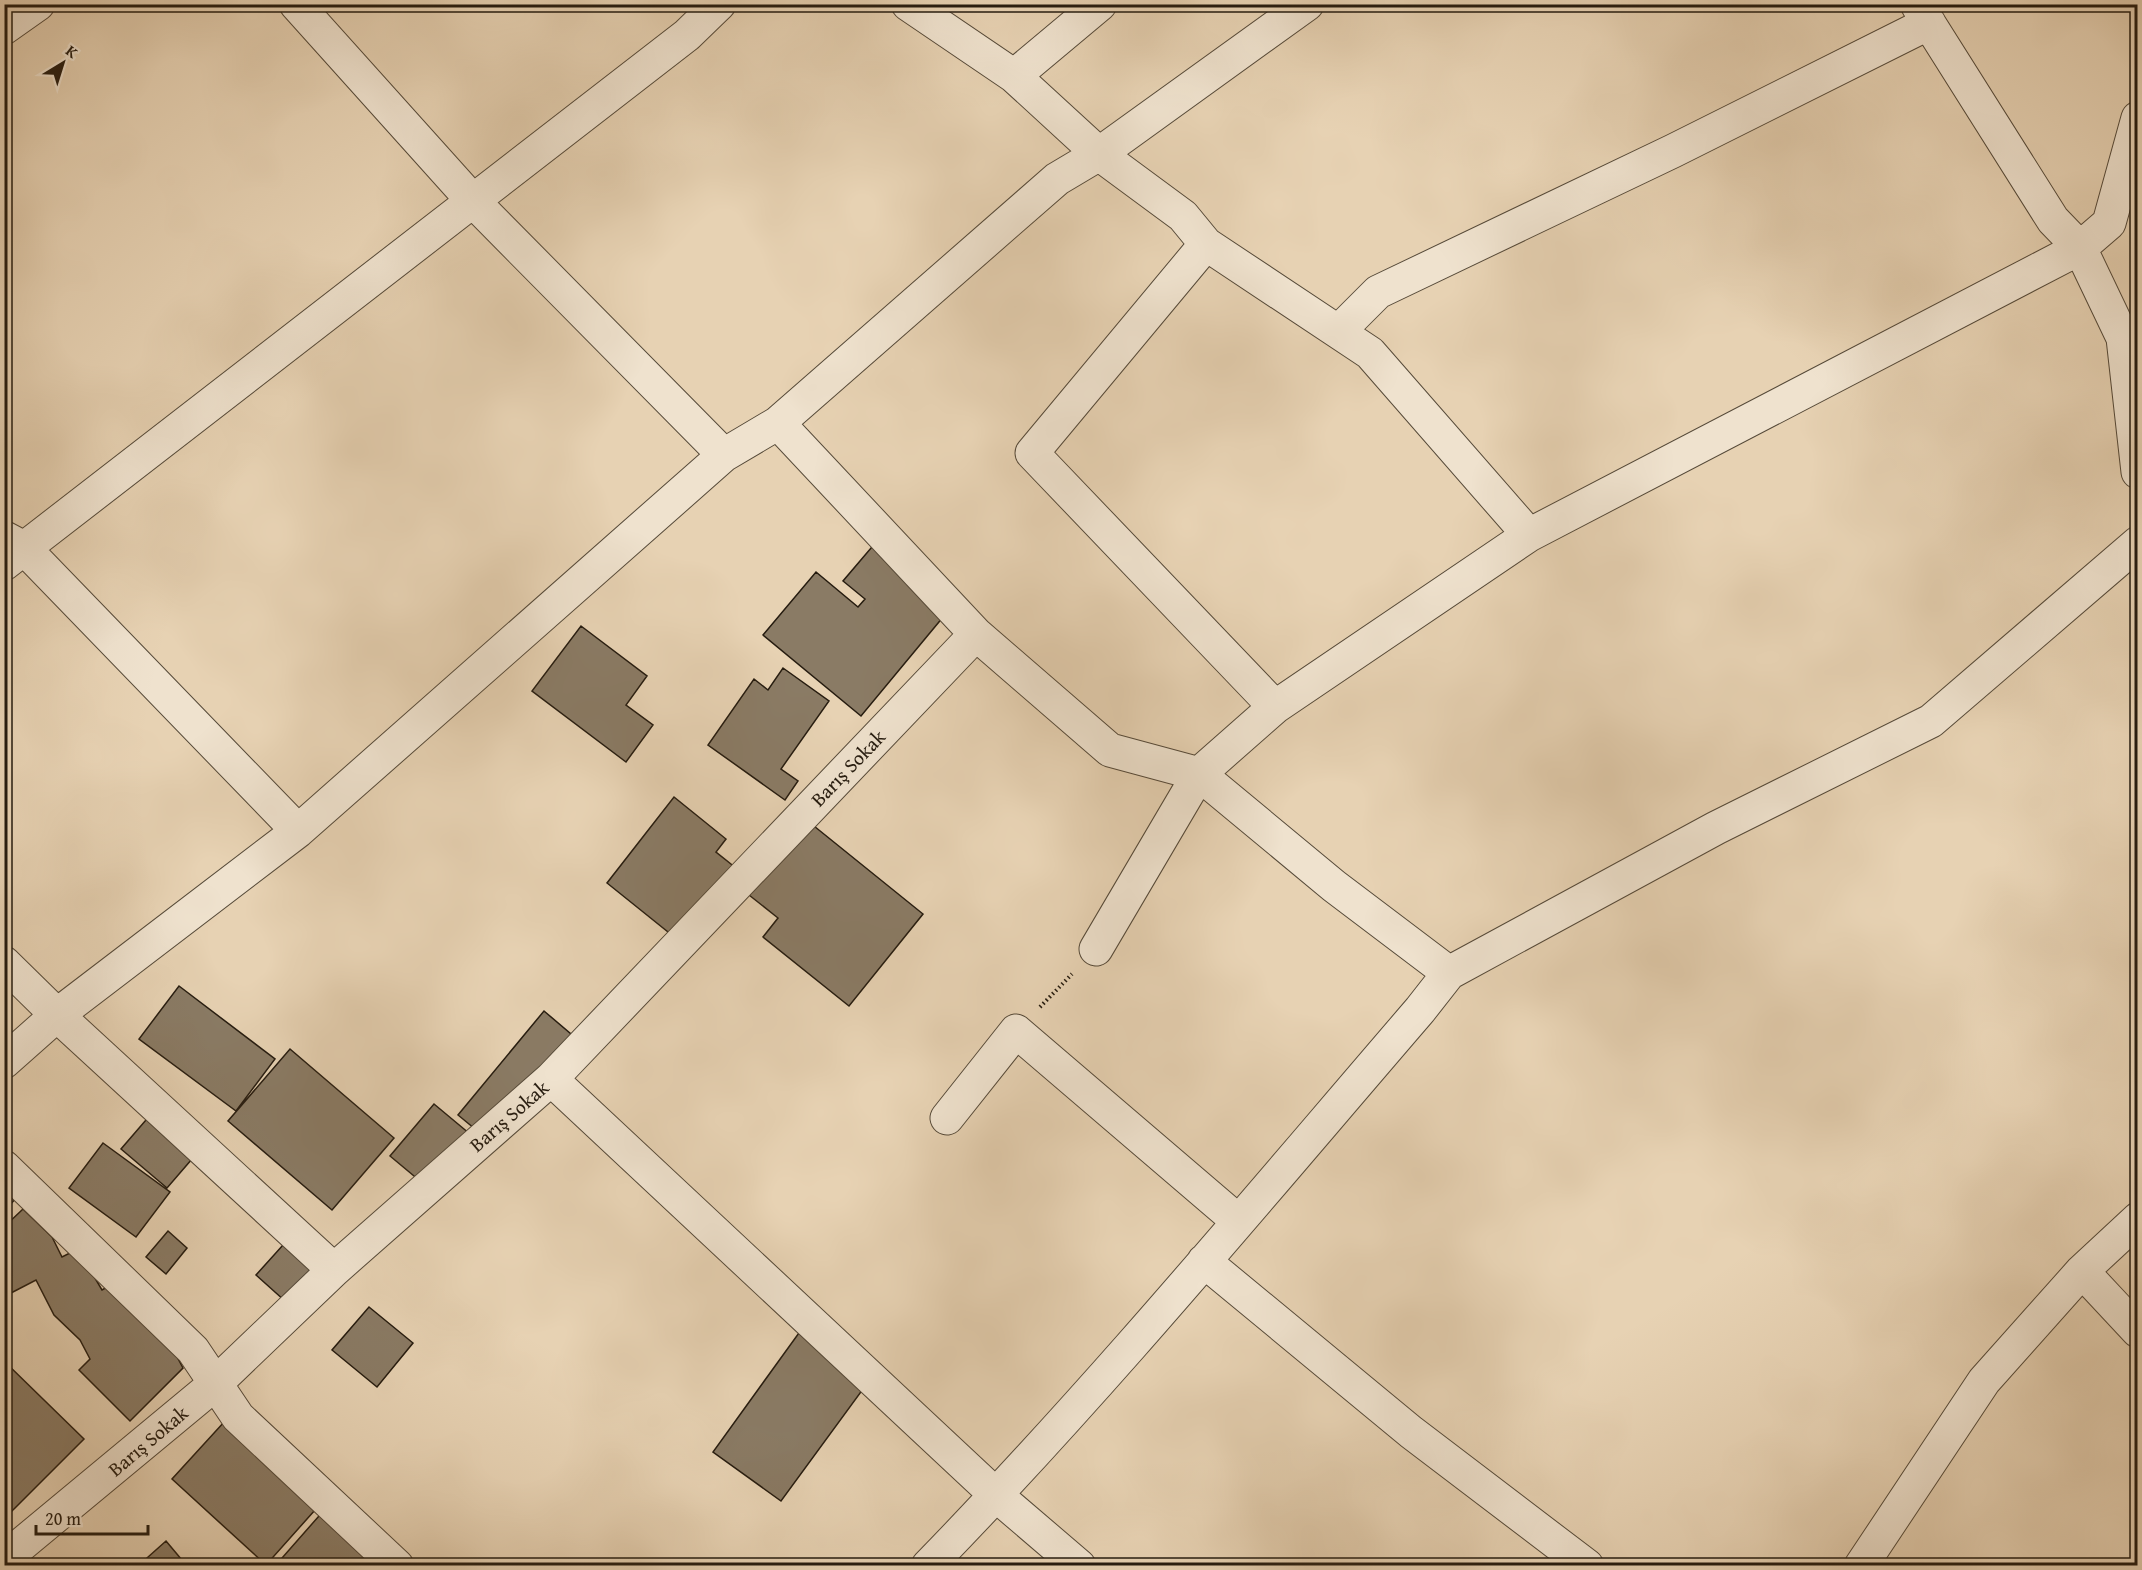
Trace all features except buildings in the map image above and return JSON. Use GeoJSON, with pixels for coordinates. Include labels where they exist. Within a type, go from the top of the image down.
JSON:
{"type":"FeatureCollection","features":[{"type":"Feature","properties":{"kind":"street"},"geometry":{"type":"LineString","coordinates":[[4,28],[38,4]]}},
{"type":"Feature","properties":{"kind":"street"},"geometry":{"type":"LineString","coordinates":[[296,4],[473,201],[724,455]]}},
{"type":"Feature","properties":{"kind":"street"},"geometry":{"type":"LineString","coordinates":[[298,831],[11,550],[473,201],[687,35],[719,4]]}},
{"type":"Feature","properties":{"kind":"street"},"geometry":{"type":"LineString","coordinates":[[908,4],[1014,76],[1099,154],[1182,216],[1206,244],[1370,353],[1528,535]]}},
{"type":"Feature","properties":{"kind":"street"},"geometry":{"type":"LineString","coordinates":[[1014,76],[1100,4]]}},
{"type":"Feature","properties":{"kind":"street"},"geometry":{"type":"LineString","coordinates":[[4,1062],[57,1015],[298,831],[724,455],[778,423],[1057,179],[1099,154],[1307,4]]}},
{"type":"Feature","properties":{"kind":"street"},"geometry":{"type":"LineString","coordinates":[[1339,331],[1378,292],[1673,151],[1923,14],[2053,220],[2080,248],[2123,338],[2138,472]]}},
{"type":"Feature","properties":{"kind":"street"},"geometry":{"type":"LineString","coordinates":[[1096,949],[1200,774],[1275,707],[1528,535],[2080,248],[2109,223],[2138,118]]}},
{"type":"Feature","properties":{"kind":"street"},"geometry":{"type":"LineString","coordinates":[[1206,244],[1032,453],[1275,707]]}},
{"type":"Feature","properties":{"kind":"street"},"geometry":{"type":"LineString","coordinates":[[778,423],[976,634],[1110,750],[1200,774],[1334,886],[1449,973]]}},
{"type":"Feature","properties":{"kind":"street"},"geometry":{"type":"LineString","coordinates":[[928,1566],[996,1496],[1133,1344],[1449,973],[1716,828],[1931,721],[2138,543]]}},
{"type":"Feature","properties":{"kind":"street","name":"Barış Sokak"},"geometry":{"type":"LineString","coordinates":[[4,1559],[215,1384],[334,1270],[551,1079],[976,634]]}},
{"type":"Feature","properties":{"kind":"street"},"geometry":{"type":"LineString","coordinates":[[4,963],[57,1015],[334,1270]]}},
{"type":"Feature","properties":{"kind":"street"},"geometry":{"type":"LineString","coordinates":[[947,1118],[1016,1031],[1238,1221]]}},
{"type":"Feature","properties":{"kind":"street"},"geometry":{"type":"LineString","coordinates":[[551,1079],[996,1496],[1079,1566]]}},
{"type":"Feature","properties":{"kind":"street"},"geometry":{"type":"LineString","coordinates":[[4,1167],[193,1350],[238,1417],[397,1566]]}},
{"type":"Feature","properties":{"kind":"street"},"geometry":{"type":"LineString","coordinates":[[1861,1566],[1984,1381],[2082,1271],[2138,1219]]}},
{"type":"Feature","properties":{"kind":"street"},"geometry":{"type":"LineString","coordinates":[[1204,1261],[1411,1432],[1587,1566]]}},
{"type":"Feature","properties":{"kind":"street"},"geometry":{"type":"LineString","coordinates":[[2082,1271],[2138,1331]]}},
{"type":"Feature","properties":{"kind":"path"},"geometry":{"type":"LineString","coordinates":[[1016,1031],[1096,949]]}}]}
